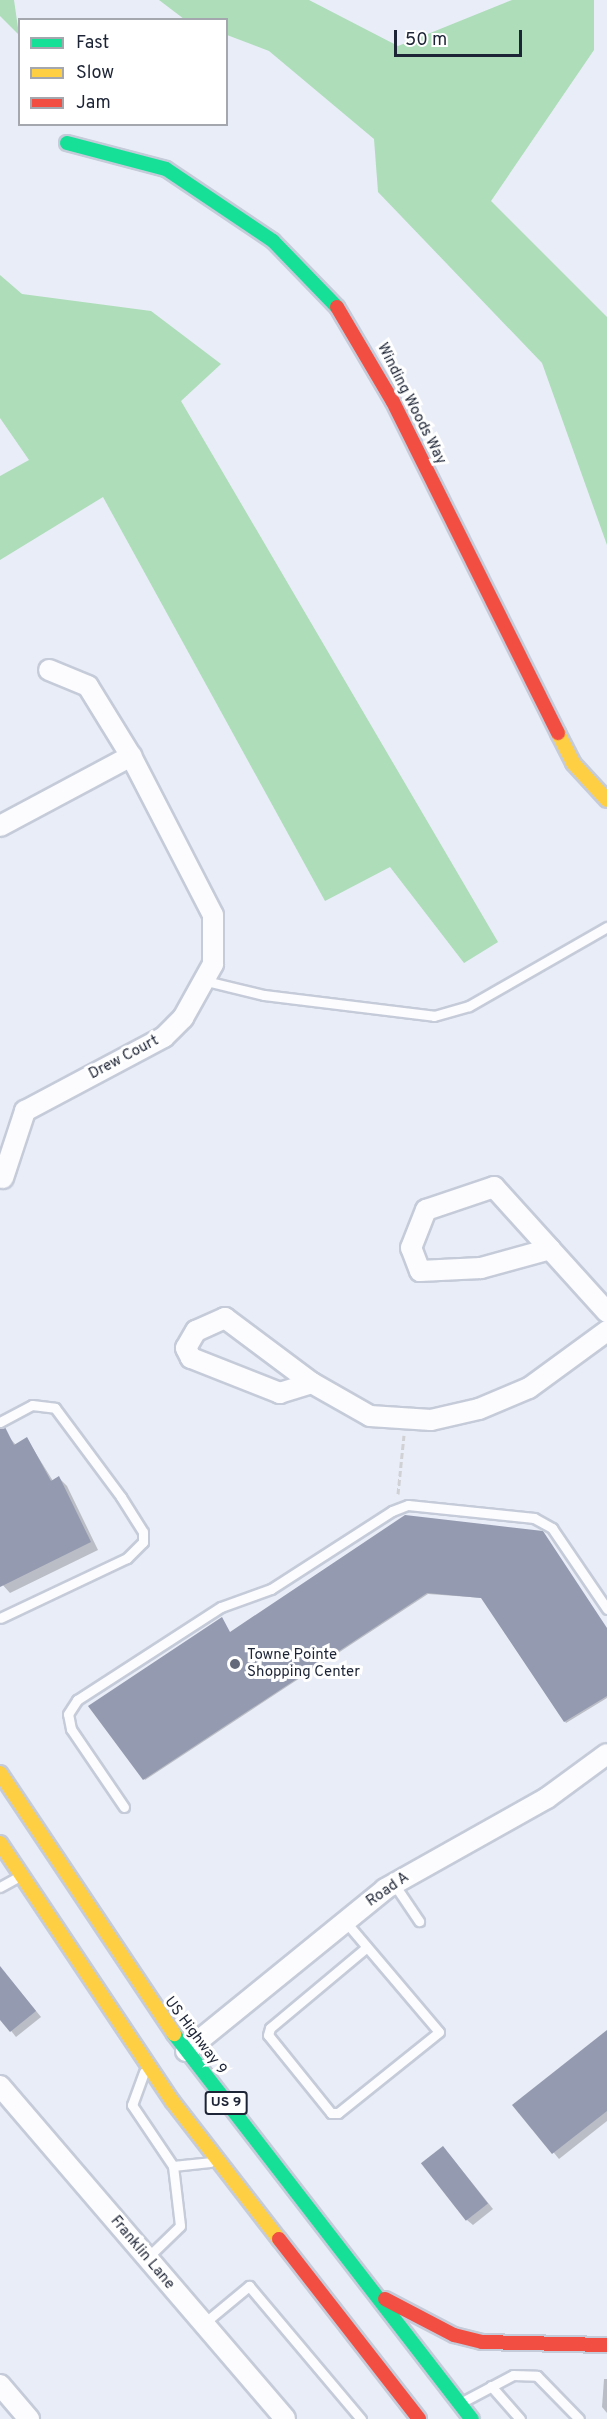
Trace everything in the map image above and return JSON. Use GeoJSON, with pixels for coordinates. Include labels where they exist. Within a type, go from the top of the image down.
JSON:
{"type":"FeatureCollection","features":[{"type":"Feature","properties":{"kind":"main road","name":"Winding Woods Way"},"geometry":{"type":"LineString","coordinates":[[68,143],[166,169],[273,241],[330,296],[393,402],[573,763],[607,800]]}},
{"type":"Feature","properties":{"kind":"main road","name":"US Highway 9"},"geometry":{"type":"LineString","coordinates":[[0,1773],[110,1947],[367,2289],[472,2419]]}},
{"type":"Feature","properties":{"kind":"main road","name":"US 9"},"geometry":{"type":"LineString","coordinates":[[0,1843],[147,2064],[218,2161],[419,2419]]}},
{"type":"Feature","properties":{"kind":"main road"},"geometry":{"type":"LineString","coordinates":[[367,2289],[424,2322],[472,2340],[607,2345]]}},
{"type":"Feature","properties":{"kind":"street","name":"Drew Court"},"geometry":{"type":"LineString","coordinates":[[3,1178],[25,1111],[164,1037],[206,981],[213,964],[213,915],[131,756],[88,686],[49,670]]}},
{"type":"Feature","properties":{"kind":"street"},"geometry":{"type":"LineString","coordinates":[[0,826],[131,756]]}},
{"type":"Feature","properties":{"kind":"street"},"geometry":{"type":"LineString","coordinates":[[550,1249],[481,1268],[420,1271],[411,1256],[426,1210],[494,1187],[607,1312]]}},
{"type":"Feature","properties":{"kind":"street"},"geometry":{"type":"LineString","coordinates":[[312,1383],[280,1393],[191,1358],[186,1348],[196,1331],[225,1318],[312,1383],[355,1411],[406,1422],[455,1416],[504,1400],[552,1375],[607,1331]]}},
{"type":"Feature","properties":{"kind":"street","name":"Road A"},"geometry":{"type":"LineString","coordinates":[[186,2051],[345,1921],[394,1884],[547,1798],[607,1754]]}},
{"type":"Feature","properties":{"kind":"street","name":"Franklin Lane"},"geometry":{"type":"LineString","coordinates":[[0,2086],[285,2419]]}},
{"type":"Feature","properties":{"kind":"street"},"geometry":{"type":"LineString","coordinates":[[0,2385],[29,2419]]}},
{"type":"Feature","properties":{"kind":"lane"},"geometry":{"type":"LineString","coordinates":[[206,981],[287,999],[434,1016],[470,1006],[607,927]]}},
{"type":"Feature","properties":{"kind":"lane"},"geometry":{"type":"LineString","coordinates":[[0,1422],[32,1405],[55,1408],[121,1497],[143,1532],[143,1542],[127,1558],[0,1618]]}},
{"type":"Feature","properties":{"kind":"lane"},"geometry":{"type":"LineString","coordinates":[[124,1807],[71,1729],[68,1713],[77,1700],[221,1607],[271,1589],[408,1505],[534,1518],[552,1528],[607,1609]]}},
{"type":"Feature","properties":{"kind":"lane"},"geometry":{"type":"LineString","coordinates":[[0,1887],[21,1876]]}},
{"type":"Feature","properties":{"kind":"lane"},"geometry":{"type":"LineString","coordinates":[[394,1884],[419,1921]]}},
{"type":"Feature","properties":{"kind":"lane"},"geometry":{"type":"LineString","coordinates":[[345,1921],[439,2032],[338,2114],[331,2113],[268,2035],[270,2028],[367,1947]]}},
{"type":"Feature","properties":{"kind":"lane"},"geometry":{"type":"LineString","coordinates":[[147,2064],[132,2105],[173,2166],[180,2226],[147,2258]]}},
{"type":"Feature","properties":{"kind":"lane"},"geometry":{"type":"LineString","coordinates":[[173,2166],[218,2161]]}},
{"type":"Feature","properties":{"kind":"lane"},"geometry":{"type":"LineString","coordinates":[[203,2324],[249,2286],[361,2419]]}},
{"type":"Feature","properties":{"kind":"lane"},"geometry":{"type":"LineString","coordinates":[[459,2404],[513,2375],[537,2376],[579,2419]]}},
{"type":"Feature","properties":{"kind":"lane"},"geometry":{"type":"LineString","coordinates":[[491,2386],[520,2419]]}},
{"type":"Feature","properties":{"kind":"path"},"geometry":{"type":"LineString","coordinates":[[397,1510],[406,1422]]}},
{"type":"Feature","properties":{"kind":"green space"},"geometry":{"type":"Polygon","coordinates":[[[0,0],[14,0],[18,34],[0,16],[0,0]]]}},
{"type":"Feature","properties":{"kind":"green space"},"geometry":{"type":"Polygon","coordinates":[[[159,0],[309,0],[398,46],[512,0],[594,0],[594,50],[491,201],[607,317],[607,545],[542,363],[378,192],[374,139],[269,51],[228,35],[228,18],[183,18],[159,0]]]}},
{"type":"Feature","properties":{"kind":"green space"},"geometry":{"type":"Polygon","coordinates":[[[0,275],[22,294],[151,311],[221,364],[181,401],[498,942],[464,963],[390,867],[325,901],[103,497],[0,560],[0,476],[29,460],[0,418],[0,275]]]}},
{"type":"Feature","properties":{"kind":"building"},"geometry":{"type":"Polygon","coordinates":[[[5,1427],[14,1445],[27,1437],[51,1481],[59,1476],[91,1542],[0,1587],[0,1429],[5,1427]]]}},
{"type":"Feature","properties":{"kind":"building","name":"Towne Pointe Shopping Center"},"geometry":{"type":"Polygon","coordinates":[[[405,1515],[543,1531],[607,1628],[607,1696],[564,1722],[481,1598],[427,1593],[143,1780],[88,1706],[222,1617],[230,1632],[405,1515]]]}},
{"type":"Feature","properties":{"kind":"building"},"geometry":{"type":"Polygon","coordinates":[[[0,1966],[36,2011],[10,2032],[0,2020],[0,1966]]]}},
{"type":"Feature","properties":{"kind":"building"},"geometry":{"type":"Polygon","coordinates":[[[607,2030],[607,2111],[552,2154],[512,2105],[607,2030]]]}},
{"type":"Feature","properties":{"kind":"building"},"geometry":{"type":"Polygon","coordinates":[[[443,2146],[488,2204],[466,2221],[421,2163],[443,2146]]]}},
{"type":"Feature","properties":{"kind":"traffic: fast"},"geometry":{"type":"LineString","coordinates":[[67,143],[166,169],[273,241],[337,307]]}},
{"type":"Feature","properties":{"kind":"traffic: fast"},"geometry":{"type":"LineString","coordinates":[[174,2034],[472,2419]]}},
{"type":"Feature","properties":{"kind":"traffic: slow"},"geometry":{"type":"LineString","coordinates":[[558,733],[573,763],[607,800]]}},
{"type":"Feature","properties":{"kind":"traffic: slow"},"geometry":{"type":"LineString","coordinates":[[0,1773],[174,2034]]}},
{"type":"Feature","properties":{"kind":"traffic: slow"},"geometry":{"type":"LineString","coordinates":[[0,1843],[173,2102],[279,2239]]}},
{"type":"Feature","properties":{"kind":"traffic: jam"},"geometry":{"type":"LineString","coordinates":[[337,307],[393,402],[558,733]]}},
{"type":"Feature","properties":{"kind":"traffic: jam"},"geometry":{"type":"LineString","coordinates":[[279,2239],[419,2419]]}},
{"type":"Feature","properties":{"kind":"traffic: jam"},"geometry":{"type":"LineString","coordinates":[[385,2299],[454,2335],[482,2342],[607,2345]]}},
{"type":"Feature","properties":{"kind":"place","name":"Towne Pointe Shopping Center"},"geometry":{"type":"Point","coordinates":[235,1664]}}]}
